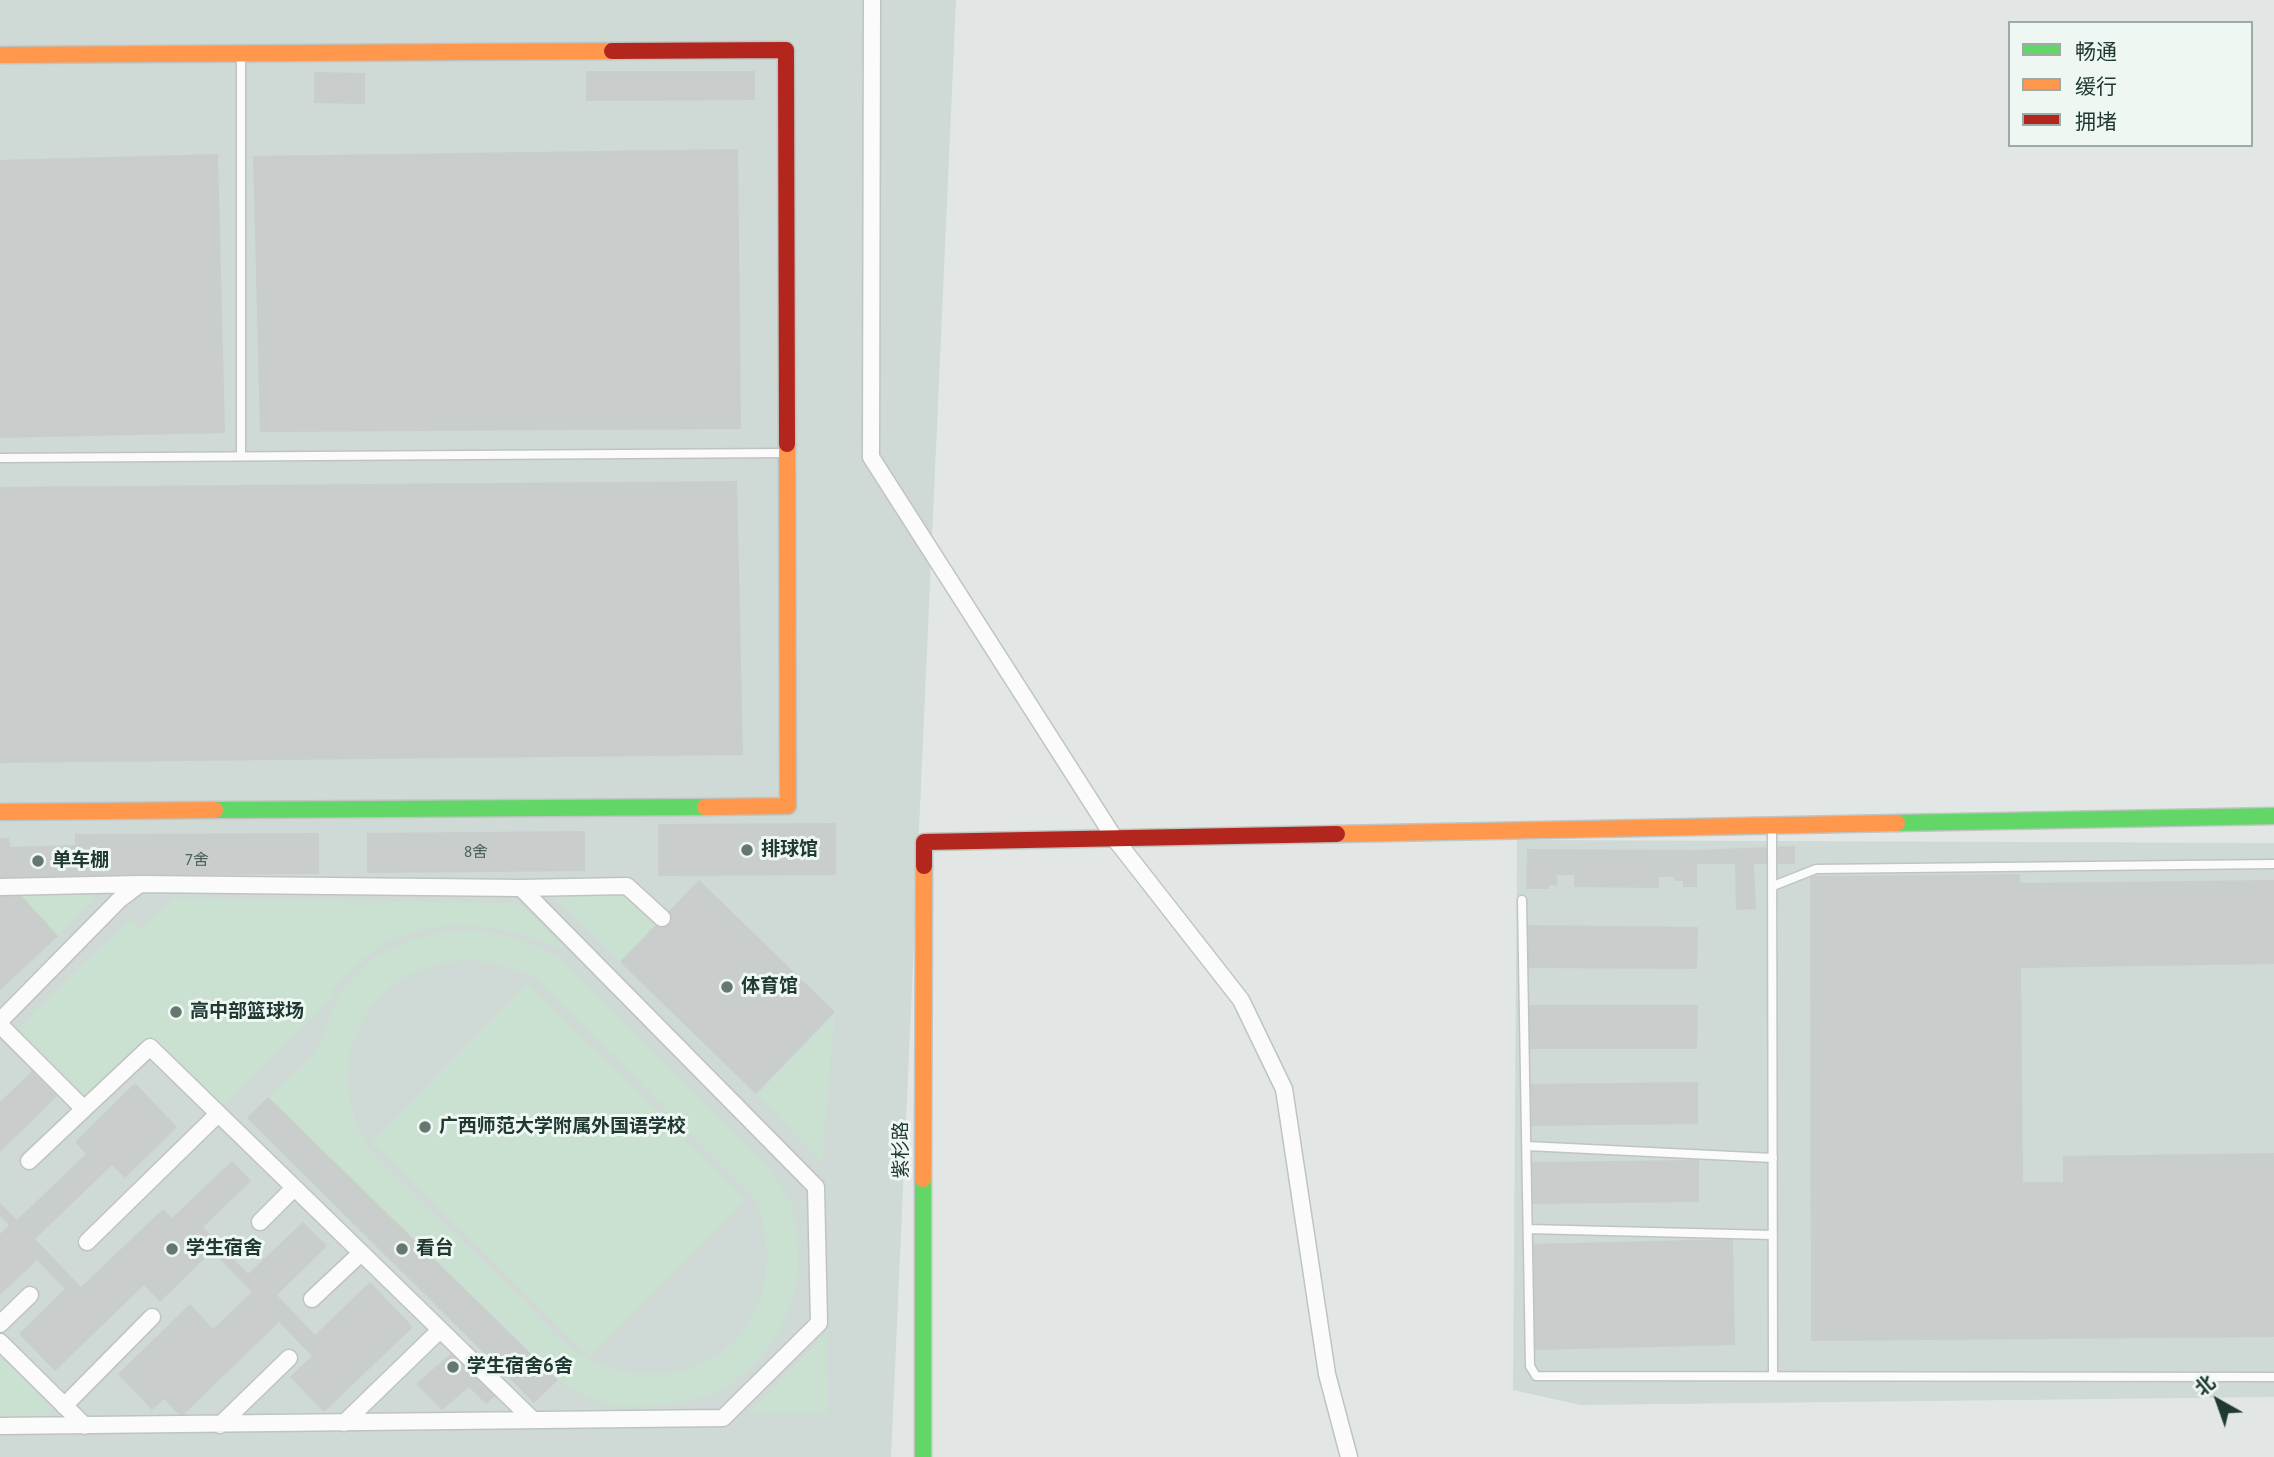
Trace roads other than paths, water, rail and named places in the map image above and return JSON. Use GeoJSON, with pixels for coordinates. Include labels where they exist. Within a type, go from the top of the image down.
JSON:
{"type":"FeatureCollection","features":[{"type":"Feature","properties":{"kind":"street"},"geometry":{"type":"LineString","coordinates":[[872,0],[871,457],[1115,839],[1241,1000],[1284,1089],[1327,1374],[1349,1457]]}},
{"type":"Feature","properties":{"kind":"street"},"geometry":{"type":"LineString","coordinates":[[0,55],[786,50],[788,806],[0,812]]}},
{"type":"Feature","properties":{"kind":"street"},"geometry":{"type":"LineString","coordinates":[[1115,839],[2274,816]]}},
{"type":"Feature","properties":{"kind":"street","name":"紫杉路"},"geometry":{"type":"LineString","coordinates":[[923,1457],[924,842],[1115,839]]}},
{"type":"Feature","properties":{"kind":"street"},"geometry":{"type":"LineString","coordinates":[[0,887],[140,884],[521,888],[627,886],[662,918]]}},
{"type":"Feature","properties":{"kind":"street"},"geometry":{"type":"LineString","coordinates":[[85,1109],[0,1023],[119,900],[140,884]]}},
{"type":"Feature","properties":{"kind":"street"},"geometry":{"type":"LineString","coordinates":[[0,1426],[723,1418],[819,1323],[816,1187],[521,888]]}},
{"type":"Feature","properties":{"kind":"street"},"geometry":{"type":"LineString","coordinates":[[29,1161],[149,1047],[533,1420]]}},
{"type":"Feature","properties":{"kind":"street"},"geometry":{"type":"LineString","coordinates":[[87,1241],[218,1114]]}},
{"type":"Feature","properties":{"kind":"street"},"geometry":{"type":"LineString","coordinates":[[260,1222],[294,1188]]}},
{"type":"Feature","properties":{"kind":"street"},"geometry":{"type":"LineString","coordinates":[[312,1299],[361,1253]]}},
{"type":"Feature","properties":{"kind":"street"},"geometry":{"type":"LineString","coordinates":[[0,1324],[30,1296]]}},
{"type":"Feature","properties":{"kind":"street"},"geometry":{"type":"LineString","coordinates":[[64,1406],[152,1317]]}},
{"type":"Feature","properties":{"kind":"street"},"geometry":{"type":"LineString","coordinates":[[344,1423],[440,1330]]}},
{"type":"Feature","properties":{"kind":"street"},"geometry":{"type":"LineString","coordinates":[[0,1342],[85,1426]]}},
{"type":"Feature","properties":{"kind":"street"},"geometry":{"type":"LineString","coordinates":[[220,1424],[289,1358]]}},
{"type":"Feature","properties":{"kind":"lane"},"geometry":{"type":"LineString","coordinates":[[241,54],[241,456]]}},
{"type":"Feature","properties":{"kind":"lane"},"geometry":{"type":"LineString","coordinates":[[0,458],[786,453]]}},
{"type":"Feature","properties":{"kind":"lane"},"geometry":{"type":"LineString","coordinates":[[1772,826],[1773,1376]]}},
{"type":"Feature","properties":{"kind":"lane"},"geometry":{"type":"LineString","coordinates":[[1773,886],[1816,869],[2274,864]]}},
{"type":"Feature","properties":{"kind":"lane"},"geometry":{"type":"LineString","coordinates":[[1522,900],[1530,1366],[1536,1376],[2274,1377]]}},
{"type":"Feature","properties":{"kind":"lane"},"geometry":{"type":"LineString","coordinates":[[1527,1146],[1773,1158]]}},
{"type":"Feature","properties":{"kind":"lane"},"geometry":{"type":"LineString","coordinates":[[1528,1229],[1773,1235]]}},
{"type":"Feature","properties":{"kind":"place","name":"排球馆"},"geometry":{"type":"Point","coordinates":[747,850]}},
{"type":"Feature","properties":{"kind":"place","name":"单车棚"},"geometry":{"type":"Point","coordinates":[38,861]}},
{"type":"Feature","properties":{"kind":"place","name":"体育馆"},"geometry":{"type":"Point","coordinates":[727,987]}},
{"type":"Feature","properties":{"kind":"place","name":"高中部篮球场"},"geometry":{"type":"Point","coordinates":[176,1012]}},
{"type":"Feature","properties":{"kind":"place","name":"广西师范大学附属外国语学校"},"geometry":{"type":"Point","coordinates":[425,1127]}},
{"type":"Feature","properties":{"kind":"place","name":"学生宿舍"},"geometry":{"type":"Point","coordinates":[172,1249]}},
{"type":"Feature","properties":{"kind":"place","name":"看台"},"geometry":{"type":"Point","coordinates":[402,1249]}},
{"type":"Feature","properties":{"kind":"place","name":"学生宿舍6舍"},"geometry":{"type":"Point","coordinates":[453,1367]}}]}
